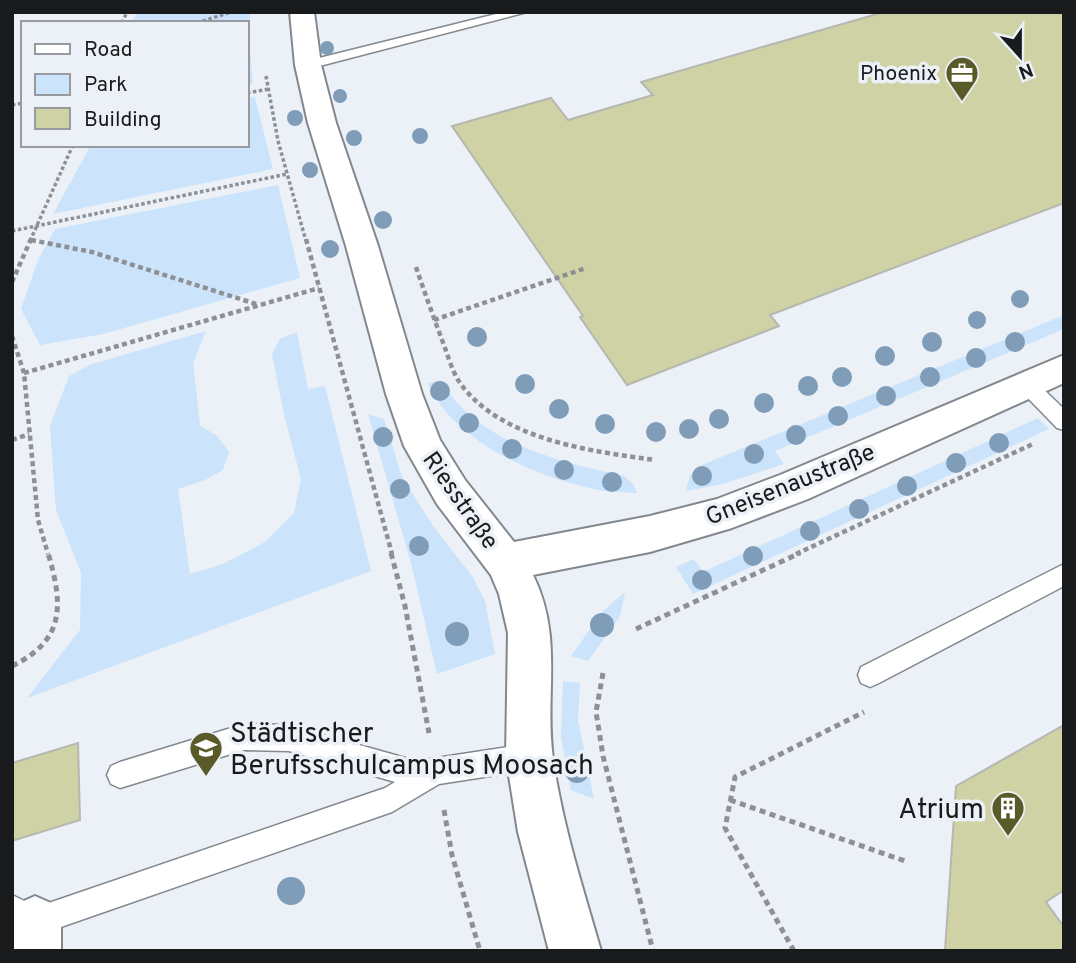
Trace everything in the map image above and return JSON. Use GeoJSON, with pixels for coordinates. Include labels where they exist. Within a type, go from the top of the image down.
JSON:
{"type":"FeatureCollection","features":[{"type":"Feature","properties":{"kind":"street","name":"Riesstraße"},"geometry":{"type":"LineString","coordinates":[[302,12],[308,65],[322,123],[362,246],[404,394],[423,446],[452,492],[505,562],[520,593],[530,633],[528,757],[543,832],[575,951]]}},
{"type":"Feature","properties":{"kind":"street","name":"Gneisenaustraße"},"geometry":{"type":"LineString","coordinates":[[505,562],[650,534],[718,516],[794,487],[1064,368]]}},
{"type":"Feature","properties":{"kind":"lane"},"geometry":{"type":"LineString","coordinates":[[308,65],[521,12]]}},
{"type":"Feature","properties":{"kind":"lane"},"geometry":{"type":"LineString","coordinates":[[1027,384],[1064,422]]}},
{"type":"Feature","properties":{"kind":"lane"},"geometry":{"type":"LineString","coordinates":[[870,675],[1064,574]]}},
{"type":"Feature","properties":{"kind":"lane"},"geometry":{"type":"LineString","coordinates":[[120,775],[244,737],[289,738],[415,774],[528,757]]}},
{"type":"Feature","properties":{"kind":"lane"},"geometry":{"type":"LineString","coordinates":[[28,927],[392,799],[436,770]]}},
{"type":"Feature","properties":{"kind":"path"},"geometry":{"type":"LineString","coordinates":[[203,21],[231,12]]}},
{"type":"Feature","properties":{"kind":"path"},"geometry":{"type":"LineString","coordinates":[[266,62],[278,141],[405,606],[452,855],[480,951]]}},
{"type":"Feature","properties":{"kind":"path"},"geometry":{"type":"LineString","coordinates":[[248,93],[269,89]]}},
{"type":"Feature","properties":{"kind":"path"},"geometry":{"type":"LineString","coordinates":[[12,282],[72,147]]}},
{"type":"Feature","properties":{"kind":"path"},"geometry":{"type":"LineString","coordinates":[[12,230],[287,174]]}},
{"type":"Feature","properties":{"kind":"path"},"geometry":{"type":"LineString","coordinates":[[31,240],[92,251],[257,304]]}},
{"type":"Feature","properties":{"kind":"path"},"geometry":{"type":"LineString","coordinates":[[412,256],[458,381],[473,398],[497,415],[547,438],[598,453],[654,460]]}},
{"type":"Feature","properties":{"kind":"path"},"geometry":{"type":"LineString","coordinates":[[434,320],[586,268]]}},
{"type":"Feature","properties":{"kind":"path"},"geometry":{"type":"LineString","coordinates":[[24,373],[319,288]]}},
{"type":"Feature","properties":{"kind":"path"},"geometry":{"type":"LineString","coordinates":[[12,336],[24,373],[38,520],[58,587],[58,607],[49,640],[29,658],[12,666]]}},
{"type":"Feature","properties":{"kind":"path"},"geometry":{"type":"LineString","coordinates":[[12,440],[29,434]]}},
{"type":"Feature","properties":{"kind":"path"},"geometry":{"type":"LineString","coordinates":[[636,629],[1039,441]]}},
{"type":"Feature","properties":{"kind":"path"},"geometry":{"type":"LineString","coordinates":[[603,673],[596,712],[603,756],[653,951]]}},
{"type":"Feature","properties":{"kind":"path"},"geometry":{"type":"LineString","coordinates":[[794,951],[725,828],[734,777],[864,713],[870,675]]}},
{"type":"Feature","properties":{"kind":"path"},"geometry":{"type":"LineString","coordinates":[[730,800],[905,861]]}},
{"type":"Feature","properties":{"kind":"green space"},"geometry":{"type":"Polygon","coordinates":[[[137,12],[251,12],[248,32],[248,21],[133,21],[137,12]]]}},
{"type":"Feature","properties":{"kind":"green space"},"geometry":{"type":"Polygon","coordinates":[[[248,32],[253,83],[248,84],[248,32]]]}},
{"type":"Feature","properties":{"kind":"green space"},"geometry":{"type":"Polygon","coordinates":[[[255,97],[273,169],[53,214],[90,147],[248,147],[248,98],[255,97]]]}},
{"type":"Feature","properties":{"kind":"green space"},"geometry":{"type":"Polygon","coordinates":[[[278,185],[300,278],[103,334],[40,345],[21,309],[38,260],[55,229],[278,185]]]}},
{"type":"Feature","properties":{"kind":"green space"},"geometry":{"type":"Polygon","coordinates":[[[1064,315],[1064,329],[775,451],[784,464],[723,484],[686,491],[690,475],[702,465],[1064,315]]]}},
{"type":"Feature","properties":{"kind":"green space"},"geometry":{"type":"Polygon","coordinates":[[[206,331],[193,363],[200,426],[216,435],[229,452],[223,470],[205,480],[178,489],[190,574],[223,564],[265,542],[294,513],[301,479],[272,354],[280,339],[297,332],[308,389],[325,386],[371,571],[27,698],[80,630],[81,573],[56,510],[50,426],[69,376],[92,364],[206,331]]]}},
{"type":"Feature","properties":{"kind":"green space"},"geometry":{"type":"Polygon","coordinates":[[[441,380],[456,402],[497,434],[546,456],[624,476],[633,484],[637,493],[599,490],[571,483],[547,476],[498,453],[476,439],[440,404],[428,383],[441,380]]]}},
{"type":"Feature","properties":{"kind":"green space"},"geometry":{"type":"Polygon","coordinates":[[[368,414],[384,419],[402,477],[433,526],[472,576],[485,601],[495,654],[437,674],[411,563],[368,414]]]}},
{"type":"Feature","properties":{"kind":"green space"},"geometry":{"type":"Polygon","coordinates":[[[1038,418],[1049,429],[693,594],[676,567],[694,559],[703,572],[1038,418]]]}},
{"type":"Feature","properties":{"kind":"green space"},"geometry":{"type":"Polygon","coordinates":[[[625,592],[620,616],[588,661],[571,656],[603,611],[625,592]]]}},
{"type":"Feature","properties":{"kind":"green space"},"geometry":{"type":"Polygon","coordinates":[[[563,681],[580,683],[578,720],[594,799],[571,790],[561,737],[563,681]]]}},
{"type":"Feature","properties":{"kind":"building"},"geometry":{"type":"Polygon","coordinates":[[[884,12],[1064,12],[1064,203],[770,315],[779,326],[627,385],[580,317],[583,316],[452,126],[551,98],[568,120],[653,95],[641,82],[884,12]]]}},
{"type":"Feature","properties":{"kind":"building","name":"Atrium"},"geometry":{"type":"Polygon","coordinates":[[[1064,725],[1064,890],[1046,902],[1064,927],[1064,951],[945,951],[956,786],[1064,725]]]}},
{"type":"Feature","properties":{"kind":"building"},"geometry":{"type":"Polygon","coordinates":[[[78,743],[80,820],[12,841],[12,763],[78,743]]]}},
{"type":"Feature","properties":{"kind":"place","name":"Phoenix"},"geometry":{"type":"Point","coordinates":[962,103]}},
{"type":"Feature","properties":{"kind":"place","name":"Städtischer Berufsschulcampus Moosach"},"geometry":{"type":"Point","coordinates":[206,778]}},
{"type":"Feature","properties":{"kind":"place","name":"Atrium"},"geometry":{"type":"Point","coordinates":[1008,838]}}]}
